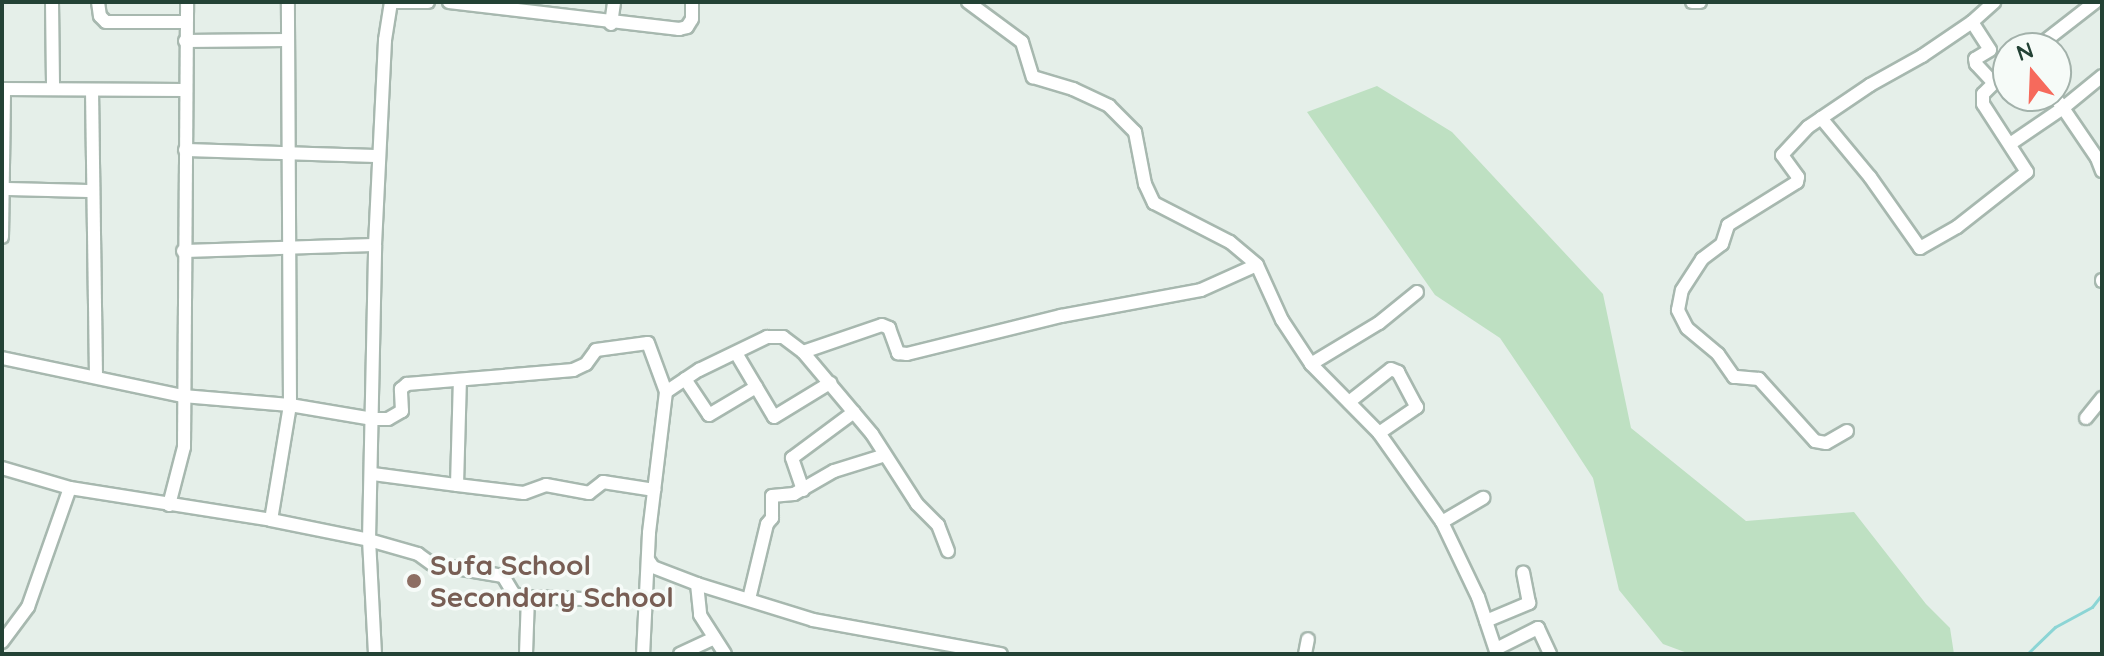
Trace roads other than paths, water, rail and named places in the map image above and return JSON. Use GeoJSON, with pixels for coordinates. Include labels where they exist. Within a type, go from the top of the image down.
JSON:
{"type":"FeatureCollection","features":[{"type":"Feature","properties":{"kind":"street"},"geometry":{"type":"LineString","coordinates":[[52,2],[53,89]]}},
{"type":"Feature","properties":{"kind":"street"},"geometry":{"type":"LineString","coordinates":[[98,2],[100,16],[106,22],[186,22]]}},
{"type":"Feature","properties":{"kind":"street"},"geometry":{"type":"LineString","coordinates":[[169,505],[184,447],[187,2]]}},
{"type":"Feature","properties":{"kind":"street"},"geometry":{"type":"LineString","coordinates":[[271,520],[290,405],[288,2]]}},
{"type":"Feature","properties":{"kind":"street"},"geometry":{"type":"LineString","coordinates":[[375,654],[369,540],[373,474],[377,156],[391,2],[428,2]]}},
{"type":"Feature","properties":{"kind":"street"},"geometry":{"type":"LineString","coordinates":[[449,2],[517,6],[611,24],[679,29],[687,27],[692,19],[692,2]]}},
{"type":"Feature","properties":{"kind":"street"},"geometry":{"type":"LineString","coordinates":[[611,24],[614,2]]}},
{"type":"Feature","properties":{"kind":"street"},"geometry":{"type":"LineString","coordinates":[[968,2],[1022,42],[1033,77],[1073,89],[1109,106],[1135,132],[1145,184],[1154,203],[1230,242],[1257,265],[1282,320],[1311,364],[1379,433],[1442,522],[1459,552],[1496,652],[1538,628]]}},
{"type":"Feature","properties":{"kind":"street"},"geometry":{"type":"LineString","coordinates":[[1692,2],[1700,2]]}},
{"type":"Feature","properties":{"kind":"street"},"geometry":{"type":"LineString","coordinates":[[1847,431],[1826,443],[1815,441],[1759,379],[1734,377],[1718,354],[1687,328],[1678,310],[1686,279],[1702,259],[1722,244],[1728,225],[1797,182],[1798,177],[1782,155],[1821,118],[1972,22],[1994,2]]}},
{"type":"Feature","properties":{"kind":"street"},"geometry":{"type":"LineString","coordinates":[[2057,32],[2095,2]]}},
{"type":"Feature","properties":{"kind":"street"},"geometry":{"type":"LineString","coordinates":[[1972,22],[1990,50],[1975,62],[1992,82]]}},
{"type":"Feature","properties":{"kind":"street"},"geometry":{"type":"LineString","coordinates":[[185,41],[288,40]]}},
{"type":"Feature","properties":{"kind":"street"},"geometry":{"type":"LineString","coordinates":[[2072,101],[2102,76]]}},
{"type":"Feature","properties":{"kind":"street"},"geometry":{"type":"LineString","coordinates":[[1821,118],[1870,177],[1920,248],[1957,227],[2024,176],[2027,169],[1981,100],[1992,86]]}},
{"type":"Feature","properties":{"kind":"street"},"geometry":{"type":"LineString","coordinates":[[2,237],[3,89],[185,90]]}},
{"type":"Feature","properties":{"kind":"street"},"geometry":{"type":"LineString","coordinates":[[92,90],[96,376]]}},
{"type":"Feature","properties":{"kind":"street"},"geometry":{"type":"LineString","coordinates":[[2010,144],[2057,112]]}},
{"type":"Feature","properties":{"kind":"street"},"geometry":{"type":"LineString","coordinates":[[2066,112],[2091,148],[2102,171]]}},
{"type":"Feature","properties":{"kind":"street"},"geometry":{"type":"LineString","coordinates":[[185,150],[377,156]]}},
{"type":"Feature","properties":{"kind":"street"},"geometry":{"type":"LineString","coordinates":[[4,189],[92,191]]}},
{"type":"Feature","properties":{"kind":"street"},"geometry":{"type":"LineString","coordinates":[[183,251],[375,245]]}},
{"type":"Feature","properties":{"kind":"street"},"geometry":{"type":"LineString","coordinates":[[803,352],[882,325],[889,328],[898,353],[907,354],[1061,316],[1201,290],[1257,265]]}},
{"type":"Feature","properties":{"kind":"street"},"geometry":{"type":"LineString","coordinates":[[1311,364],[1379,323],[1417,292]]}},
{"type":"Feature","properties":{"kind":"street"},"geometry":{"type":"LineString","coordinates":[[666,392],[685,379],[774,335],[783,337],[803,352],[854,412],[917,504],[938,525],[948,551]]}},
{"type":"Feature","properties":{"kind":"street"},"geometry":{"type":"LineString","coordinates":[[2,358],[183,396],[290,405],[388,419],[402,411],[401,389],[407,384],[573,370],[586,364],[596,350],[648,343],[666,392],[654,490],[643,654]]}},
{"type":"Feature","properties":{"kind":"street"},"geometry":{"type":"LineString","coordinates":[[736,353],[770,416],[778,418],[830,383]]}},
{"type":"Feature","properties":{"kind":"street"},"geometry":{"type":"LineString","coordinates":[[1349,402],[1391,369],[1398,372],[1417,407],[1379,433]]}},
{"type":"Feature","properties":{"kind":"street"},"geometry":{"type":"LineString","coordinates":[[685,379],[709,415],[756,387]]}},
{"type":"Feature","properties":{"kind":"street"},"geometry":{"type":"LineString","coordinates":[[457,485],[460,380]]}},
{"type":"Feature","properties":{"kind":"street"},"geometry":{"type":"LineString","coordinates":[[2086,418],[2102,398]]}},
{"type":"Feature","properties":{"kind":"street"},"geometry":{"type":"LineString","coordinates":[[803,490],[791,464],[792,458],[854,412]]}},
{"type":"Feature","properties":{"kind":"street"},"geometry":{"type":"LineString","coordinates":[[749,599],[767,524],[772,518],[772,496],[803,490],[834,471],[885,455]]}},
{"type":"Feature","properties":{"kind":"street"},"geometry":{"type":"LineString","coordinates":[[2,468],[70,488],[271,520],[369,540],[418,554],[432,564],[503,576],[514,594],[527,598],[583,599]]}},
{"type":"Feature","properties":{"kind":"street"},"geometry":{"type":"LineString","coordinates":[[373,474],[524,493],[546,485],[589,493],[603,482],[654,490]]}},
{"type":"Feature","properties":{"kind":"street"},"geometry":{"type":"LineString","coordinates":[[2,642],[33,596],[70,488]]}},
{"type":"Feature","properties":{"kind":"street"},"geometry":{"type":"LineString","coordinates":[[1442,522],[1483,498]]}},
{"type":"Feature","properties":{"kind":"street"},"geometry":{"type":"LineString","coordinates":[[649,561],[653,567],[697,584],[813,620],[949,650],[1001,654]]}},
{"type":"Feature","properties":{"kind":"street"},"geometry":{"type":"LineString","coordinates":[[1523,573],[1529,603],[1550,654]]}},
{"type":"Feature","properties":{"kind":"street"},"geometry":{"type":"LineString","coordinates":[[697,584],[700,615],[725,654]]}},
{"type":"Feature","properties":{"kind":"street"},"geometry":{"type":"LineString","coordinates":[[526,654],[527,598]]}},
{"type":"Feature","properties":{"kind":"street"},"geometry":{"type":"LineString","coordinates":[[1486,621],[1529,603]]}},
{"type":"Feature","properties":{"kind":"street"},"geometry":{"type":"LineString","coordinates":[[680,654],[715,638]]}},
{"type":"Feature","properties":{"kind":"street"},"geometry":{"type":"LineString","coordinates":[[1305,654],[1308,639]]}},
{"type":"Feature","properties":{"kind":"waterway"},"geometry":{"type":"LineString","coordinates":[[2027,654],[2055,627],[2092,607],[2102,594]]}},
{"type":"Feature","properties":{"kind":"place","name":"Sufa School Secondary School"},"geometry":{"type":"Point","coordinates":[414,581]}}]}
